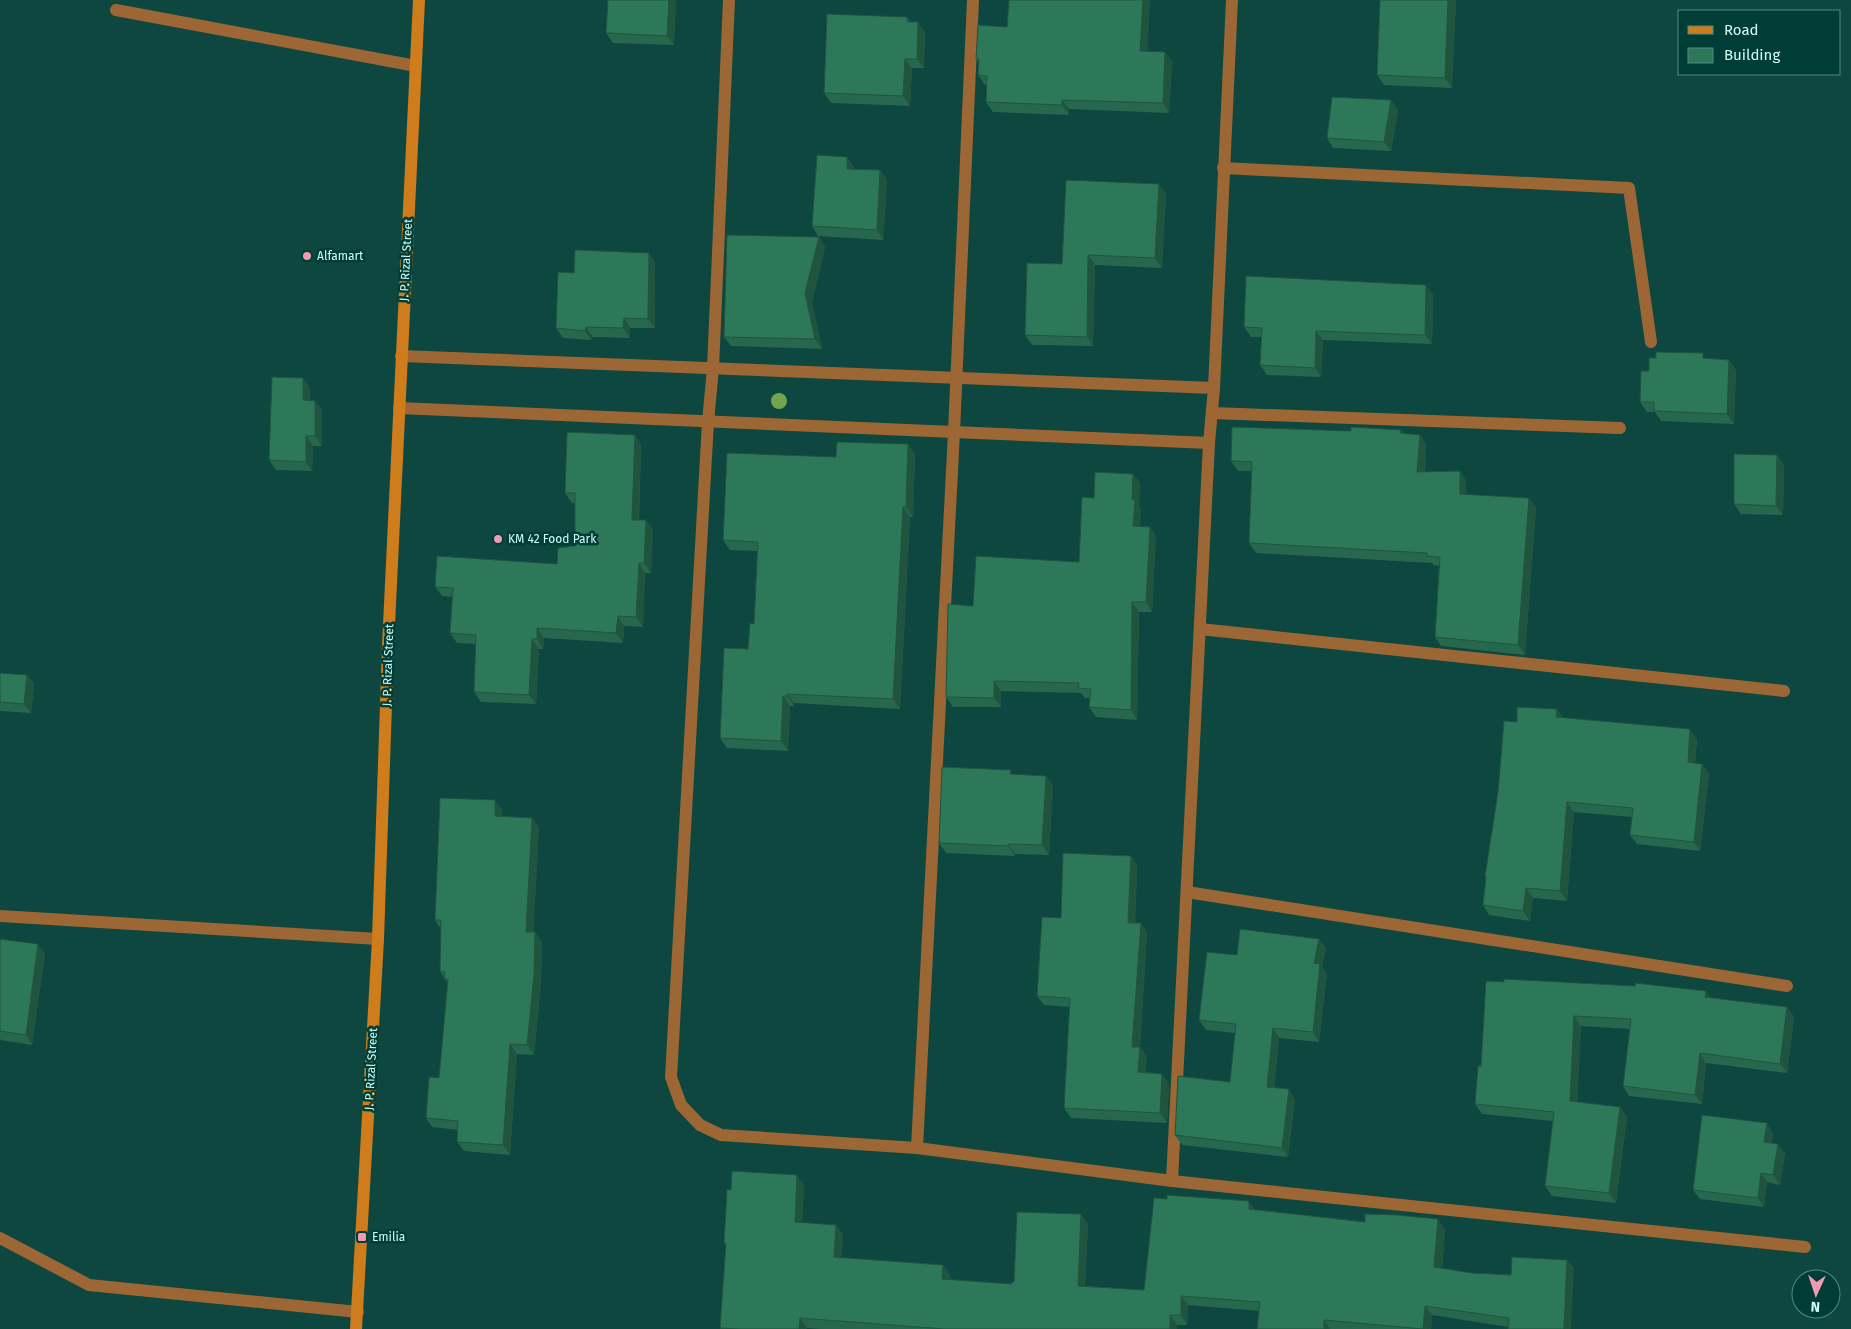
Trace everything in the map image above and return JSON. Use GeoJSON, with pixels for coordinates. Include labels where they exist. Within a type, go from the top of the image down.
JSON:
{"type":"FeatureCollection","features":[{"type":"Feature","properties":{"kind":"main road","name":"J. P. Rizal Street"},"geometry":{"type":"LineString","coordinates":[[356,1329],[378,939],[388,646],[419,0]]}},
{"type":"Feature","properties":{"kind":"street"},"geometry":{"type":"LineString","coordinates":[[729,0],[713,368],[708,422],[672,1078],[681,1105],[700,1125],[720,1134],[917,1148],[1172,1181],[1805,1247]]}},
{"type":"Feature","properties":{"kind":"street"},"geometry":{"type":"LineString","coordinates":[[917,1148],[954,432],[973,0]]}},
{"type":"Feature","properties":{"kind":"street"},"geometry":{"type":"LineString","coordinates":[[1172,1181],[1209,443],[1213,413],[1232,0]]}},
{"type":"Feature","properties":{"kind":"street"},"geometry":{"type":"LineString","coordinates":[[116,10],[416,66]]}},
{"type":"Feature","properties":{"kind":"street"},"geometry":{"type":"LineString","coordinates":[[1223,168],[1629,188],[1651,342]]}},
{"type":"Feature","properties":{"kind":"street"},"geometry":{"type":"LineString","coordinates":[[401,356],[1214,388]]}},
{"type":"Feature","properties":{"kind":"street"},"geometry":{"type":"LineString","coordinates":[[399,408],[1209,443]]}},
{"type":"Feature","properties":{"kind":"street"},"geometry":{"type":"LineString","coordinates":[[1213,413],[1620,428]]}},
{"type":"Feature","properties":{"kind":"street"},"geometry":{"type":"LineString","coordinates":[[1200,629],[1784,691]]}},
{"type":"Feature","properties":{"kind":"street"},"geometry":{"type":"LineString","coordinates":[[1187,892],[1787,986]]}},
{"type":"Feature","properties":{"kind":"street"},"geometry":{"type":"LineString","coordinates":[[0,916],[378,939]]}},
{"type":"Feature","properties":{"kind":"street"},"geometry":{"type":"LineString","coordinates":[[0,1238],[89,1285],[358,1312]]}},
{"type":"Feature","properties":{"kind":"building"},"geometry":{"type":"Polygon","coordinates":[[[608,0],[669,0],[667,36],[606,33],[608,0]]]}},
{"type":"Feature","properties":{"kind":"building"},"geometry":{"type":"Polygon","coordinates":[[[1009,0],[1143,0],[1140,51],[1165,52],[1163,103],[1062,100],[1062,105],[986,102],[987,76],[978,75],[979,59],[976,59],[978,25],[1007,27],[1009,0]]]}},
{"type":"Feature","properties":{"kind":"building"},"geometry":{"type":"Polygon","coordinates":[[[1380,0],[1448,0],[1445,78],[1377,75],[1380,0]]]}},
{"type":"Feature","properties":{"kind":"building"},"geometry":{"type":"Polygon","coordinates":[[[827,14],[907,17],[907,22],[918,22],[917,59],[905,59],[903,96],[824,93],[827,14]]]}},
{"type":"Feature","properties":{"kind":"building"},"geometry":{"type":"Polygon","coordinates":[[[1332,97],[1391,100],[1384,142],[1327,138],[1332,97]]]}},
{"type":"Feature","properties":{"kind":"building"},"geometry":{"type":"Polygon","coordinates":[[[817,155],[847,157],[847,169],[880,170],[877,230],[812,226],[817,155]]]}},
{"type":"Feature","properties":{"kind":"building"},"geometry":{"type":"Polygon","coordinates":[[[1066,180],[1159,184],[1155,258],[1088,255],[1087,337],[1025,335],[1027,263],[1062,264],[1066,180]]]}},
{"type":"Feature","properties":{"kind":"building"},"geometry":{"type":"Polygon","coordinates":[[[727,235],[819,237],[805,293],[815,339],[724,337],[727,235]]]}},
{"type":"Feature","properties":{"kind":"building"},"geometry":{"type":"Polygon","coordinates":[[[575,250],[649,253],[648,319],[624,318],[623,328],[586,327],[585,331],[556,328],[558,272],[574,273],[575,250]]]}},
{"type":"Feature","properties":{"kind":"building"},"geometry":{"type":"Polygon","coordinates":[[[1246,276],[1426,285],[1425,335],[1316,331],[1315,368],[1260,365],[1262,328],[1244,327],[1246,276]]]}},
{"type":"Feature","properties":{"kind":"building"},"geometry":{"type":"Polygon","coordinates":[[[1656,352],[1703,353],[1703,358],[1729,360],[1727,414],[1654,411],[1654,402],[1640,402],[1641,371],[1649,371],[1649,358],[1656,358],[1656,352]]]}},
{"type":"Feature","properties":{"kind":"building"},"geometry":{"type":"Polygon","coordinates":[[[272,377],[303,378],[303,400],[315,401],[315,436],[306,436],[306,462],[269,460],[272,377]]]}},
{"type":"Feature","properties":{"kind":"building"},"geometry":{"type":"Polygon","coordinates":[[[1232,427],[1351,431],[1351,427],[1401,430],[1400,433],[1420,435],[1417,472],[1460,471],[1460,494],[1529,498],[1518,645],[1435,637],[1440,557],[1427,556],[1427,553],[1249,543],[1252,462],[1231,461],[1232,427]]]}},
{"type":"Feature","properties":{"kind":"building"},"geometry":{"type":"Polygon","coordinates":[[[567,432],[635,435],[632,520],[646,520],[644,563],[639,563],[636,617],[618,616],[616,633],[537,628],[537,639],[532,639],[529,695],[474,692],[476,635],[450,633],[453,588],[435,587],[437,556],[557,564],[558,548],[575,546],[575,493],[565,493],[567,432]]]}},
{"type":"Feature","properties":{"kind":"building"},"geometry":{"type":"Polygon","coordinates":[[[837,442],[908,444],[906,507],[903,507],[893,699],[787,694],[787,696],[783,696],[781,741],[720,738],[724,648],[748,649],[750,623],[754,624],[758,542],[723,540],[727,453],[836,457],[837,442]]]}},
{"type":"Feature","properties":{"kind":"building"},"geometry":{"type":"Polygon","coordinates":[[[1734,454],[1777,455],[1776,506],[1734,504],[1734,454]]]}},
{"type":"Feature","properties":{"kind":"building"},"geometry":{"type":"Polygon","coordinates":[[[1095,472],[1133,474],[1132,500],[1135,500],[1133,526],[1150,527],[1146,602],[1132,602],[1131,710],[1089,707],[1091,689],[1078,688],[1079,683],[994,681],[994,698],[946,697],[948,604],[973,606],[976,556],[1079,562],[1082,497],[1094,498],[1095,472]]]}},
{"type":"Feature","properties":{"kind":"building"},"geometry":{"type":"Polygon","coordinates":[[[0,673],[27,675],[24,704],[0,702],[0,673]]]}},
{"type":"Feature","properties":{"kind":"building"},"geometry":{"type":"Polygon","coordinates":[[[1517,707],[1557,709],[1556,717],[1690,729],[1688,762],[1702,764],[1694,842],[1630,835],[1633,808],[1567,802],[1560,891],[1526,888],[1523,911],[1483,905],[1485,876],[1498,792],[1504,721],[1517,722],[1517,707]]]}},
{"type":"Feature","properties":{"kind":"building"},"geometry":{"type":"Polygon","coordinates":[[[942,767],[1011,770],[1010,774],[1046,776],[1042,845],[1008,844],[1008,846],[939,843],[942,767]]]}},
{"type":"Feature","properties":{"kind":"building"},"geometry":{"type":"Polygon","coordinates":[[[440,798],[495,800],[495,816],[532,818],[526,932],[535,932],[534,975],[527,1045],[510,1044],[503,1145],[457,1142],[458,1121],[426,1118],[429,1077],[439,1078],[448,979],[444,979],[445,972],[440,971],[441,920],[435,920],[440,798]]]}},
{"type":"Feature","properties":{"kind":"building"},"geometry":{"type":"Polygon","coordinates":[[[1063,853],[1131,856],[1128,923],[1141,923],[1132,1047],[1140,1047],[1138,1072],[1162,1074],[1160,1113],[1064,1108],[1070,998],[1037,996],[1042,917],[1061,918],[1063,853]]]}},
{"type":"Feature","properties":{"kind":"building"},"geometry":{"type":"Polygon","coordinates":[[[1240,929],[1319,939],[1314,963],[1320,964],[1313,1032],[1273,1028],[1267,1087],[1289,1089],[1282,1148],[1175,1135],[1178,1076],[1230,1082],[1236,1024],[1199,1020],[1207,952],[1237,955],[1240,929]]]}},
{"type":"Feature","properties":{"kind":"building"},"geometry":{"type":"Polygon","coordinates":[[[0,939],[38,944],[26,1035],[0,1031],[0,939]]]}},
{"type":"Feature","properties":{"kind":"building"},"geometry":{"type":"Polygon","coordinates":[[[1504,979],[1635,986],[1635,983],[1706,991],[1705,997],[1787,1007],[1780,1064],[1700,1053],[1695,1095],[1623,1086],[1631,1019],[1574,1016],[1570,1101],[1620,1107],[1609,1193],[1545,1186],[1554,1112],[1475,1104],[1478,1066],[1481,1066],[1486,981],[1504,982],[1504,979]]]}},
{"type":"Feature","properties":{"kind":"building"},"geometry":{"type":"Polygon","coordinates":[[[1702,1115],[1767,1123],[1764,1142],[1778,1144],[1773,1175],[1761,1173],[1758,1198],[1693,1190],[1702,1115]]]}},
{"type":"Feature","properties":{"kind":"building"},"geometry":{"type":"Polygon","coordinates":[[[732,1171],[797,1175],[795,1222],[836,1225],[834,1257],[943,1265],[942,1279],[1012,1284],[1014,1282],[1017,1212],[1081,1214],[1078,1286],[1144,1290],[1154,1198],[1167,1199],[1167,1195],[1249,1201],[1249,1209],[1365,1222],[1365,1214],[1438,1219],[1434,1267],[1472,1273],[1511,1275],[1512,1257],[1567,1260],[1564,1329],[1508,1329],[1509,1318],[1425,1306],[1423,1329],[1324,1320],[1324,1329],[1257,1329],[1260,1302],[1181,1296],[1181,1315],[1170,1315],[1170,1329],[944,1329],[800,1318],[799,1329],[720,1328],[726,1243],[724,1243],[727,1189],[731,1190],[732,1171]]]}},
{"type":"Feature","properties":{"kind":"place","name":"Alfamart"},"geometry":{"type":"Point","coordinates":[307,256]}},
{"type":"Feature","properties":{"kind":"place","name":"KM 42 Food Park"},"geometry":{"type":"Point","coordinates":[498,539]}},
{"type":"Feature","properties":{"kind":"place","name":"Emilia"},"geometry":{"type":"Point","coordinates":[362,1237]}}]}
